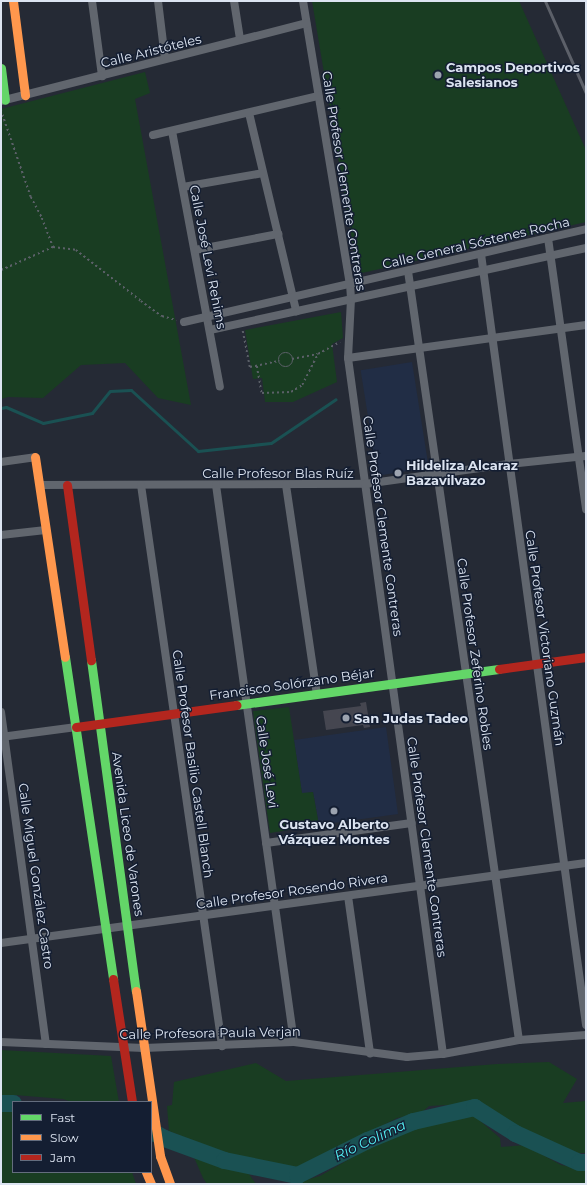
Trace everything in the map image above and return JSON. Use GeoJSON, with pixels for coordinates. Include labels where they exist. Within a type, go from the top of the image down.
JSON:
{"type":"FeatureCollection","features":[{"type":"Feature","properties":{"kind":"street"},"geometry":{"type":"LineString","coordinates":[[13,1],[25,95]]}},
{"type":"Feature","properties":{"kind":"street"},"geometry":{"type":"LineString","coordinates":[[92,1],[102,76]]}},
{"type":"Feature","properties":{"kind":"street"},"geometry":{"type":"LineString","coordinates":[[158,1],[166,59]]}},
{"type":"Feature","properties":{"kind":"street"},"geometry":{"type":"LineString","coordinates":[[234,1],[240,40]]}},
{"type":"Feature","properties":{"kind":"street","name":"Calle Profesor Clemente Contreras"},"geometry":{"type":"LineString","coordinates":[[303,1],[350,284],[351,299],[348,358],[443,1054]]}},
{"type":"Feature","properties":{"kind":"street","name":"Calle Aristóteles"},"geometry":{"type":"LineString","coordinates":[[3,101],[306,23]]}},
{"type":"Feature","properties":{"kind":"street"},"geometry":{"type":"LineString","coordinates":[[1,68],[3,101]]}},
{"type":"Feature","properties":{"kind":"street"},"geometry":{"type":"LineString","coordinates":[[154,135],[318,96]]}},
{"type":"Feature","properties":{"kind":"street"},"geometry":{"type":"LineString","coordinates":[[249,113],[296,311]]}},
{"type":"Feature","properties":{"kind":"street","name":"Calle José Levi Rehims"},"geometry":{"type":"LineString","coordinates":[[172,131],[220,387]]}},
{"type":"Feature","properties":{"kind":"street"},"geometry":{"type":"LineString","coordinates":[[183,187],[263,173]]}},
{"type":"Feature","properties":{"kind":"street","name":"Calle General Sóstenes Rocha"},"geometry":{"type":"LineString","coordinates":[[184,322],[586,229]]}},
{"type":"Feature","properties":{"kind":"street"},"geometry":{"type":"LineString","coordinates":[[195,250],[278,234]]}},
{"type":"Feature","properties":{"kind":"street"},"geometry":{"type":"LineString","coordinates":[[548,238],[560,329],[582,457],[586,509]]}},
{"type":"Feature","properties":{"kind":"street","name":"Calle General Sóstenes Rocha"},"geometry":{"type":"LineString","coordinates":[[210,330],[586,248]]}},
{"type":"Feature","properties":{"kind":"street","name":"Calle Profesor Victoriano Guzmán"},"geometry":{"type":"LineString","coordinates":[[481,254],[586,1025]]}},
{"type":"Feature","properties":{"kind":"street","name":"Calle Profesor Zeferino Robles"},"geometry":{"type":"LineString","coordinates":[[408,271],[436,474],[519,1040]]}},
{"type":"Feature","properties":{"kind":"street"},"geometry":{"type":"LineString","coordinates":[[348,358],[586,325]]}},
{"type":"Feature","properties":{"kind":"street"},"geometry":{"type":"LineString","coordinates":[[1,462],[36,457],[132,1101]]}},
{"type":"Feature","properties":{"kind":"street","name":"Calle Profesor Blas Ruíz"},"geometry":{"type":"LineString","coordinates":[[40,485],[365,484],[509,464],[582,457]]}},
{"type":"Feature","properties":{"kind":"street","name":"Avenida Liceo de Varones"},"geometry":{"type":"LineString","coordinates":[[67,485],[151,1101]]}},
{"type":"Feature","properties":{"kind":"street","name":"Calle Profesor Basilio Castell Blanch"},"geometry":{"type":"LineString","coordinates":[[141,485],[222,1046]]}},
{"type":"Feature","properties":{"kind":"street","name":"Calle José Levi"},"geometry":{"type":"LineString","coordinates":[[216,485],[294,1042]]}},
{"type":"Feature","properties":{"kind":"street"},"geometry":{"type":"LineString","coordinates":[[286,485],[317,694]]}},
{"type":"Feature","properties":{"kind":"street"},"geometry":{"type":"LineString","coordinates":[[1,536],[46,530]]}},
{"type":"Feature","properties":{"kind":"street","name":"Francisco Solórzano Béjar"},"geometry":{"type":"LineString","coordinates":[[3,737],[586,657]]}},
{"type":"Feature","properties":{"kind":"street","name":"Calle Miguel González Castro"},"geometry":{"type":"LineString","coordinates":[[1,712],[3,737],[46,1044]]}},
{"type":"Feature","properties":{"kind":"street"},"geometry":{"type":"LineString","coordinates":[[266,843],[412,823]]}},
{"type":"Feature","properties":{"kind":"street","name":"Calle Profesor Rosendo Rivera"},"geometry":{"type":"LineString","coordinates":[[1,942],[586,863]]}},
{"type":"Feature","properties":{"kind":"street"},"geometry":{"type":"LineString","coordinates":[[348,896],[370,1053]]}},
{"type":"Feature","properties":{"kind":"street","name":"Calle Profesora Paula Verjan"},"geometry":{"type":"LineString","coordinates":[[1,1042],[144,1048],[294,1042],[407,1057],[443,1054],[519,1040],[586,1035]]}},
{"type":"Feature","properties":{"kind":"street","name":"Avenida Liceo de Varones"},"geometry":{"type":"LineString","coordinates":[[152,1107],[160,1156],[170,1184]]}},
{"type":"Feature","properties":{"kind":"street"},"geometry":{"type":"LineString","coordinates":[[146,1173],[151,1184]]}},
{"type":"Feature","properties":{"kind":"path"},"geometry":{"type":"LineString","coordinates":[[1,110],[31,197],[42,218],[53,248]]}},
{"type":"Feature","properties":{"kind":"path"},"geometry":{"type":"LineString","coordinates":[[1,270],[53,248],[76,250],[162,316],[184,322]]}},
{"type":"Feature","properties":{"kind":"path"},"geometry":{"type":"LineString","coordinates":[[242,323],[250,367],[279,361],[280,357],[285,354],[290,355],[292,359]]}},
{"type":"Feature","properties":{"kind":"path"},"geometry":{"type":"LineString","coordinates":[[292,359],[318,354],[345,340]]}},
{"type":"Feature","properties":{"kind":"path"},"geometry":{"type":"LineString","coordinates":[[257,366],[262,394],[280,394],[291,392],[302,385],[318,354]]}},
{"type":"Feature","properties":{"kind":"path"},"geometry":{"type":"LineString","coordinates":[[279,361],[281,365],[287,367],[290,365],[292,359]]}},
{"type":"Feature","properties":{"kind":"shaded area"},"geometry":{"type":"Polygon","coordinates":[[[412,362],[429,468],[377,476],[361,370],[412,362]]]}},
{"type":"Feature","properties":{"kind":"shaded area"},"geometry":{"type":"Polygon","coordinates":[[[386,727],[398,814],[319,825],[313,792],[302,794],[294,740],[386,727]]]}},
{"type":"Feature","properties":{"kind":"green space","name":"Campos Deportivos Salesianos"},"geometry":{"type":"Polygon","coordinates":[[[312,1],[519,1],[586,150],[586,222],[362,273],[357,270],[312,1]]]}},
{"type":"Feature","properties":{"kind":"green space"},"geometry":{"type":"Polygon","coordinates":[[[145,72],[150,93],[135,99],[191,405],[158,398],[125,363],[81,365],[43,398],[8,397],[1,399],[1,109],[145,72]]]}},
{"type":"Feature","properties":{"kind":"green space"},"geometry":{"type":"Polygon","coordinates":[[[341,312],[343,338],[332,344],[337,382],[293,402],[265,402],[262,378],[253,379],[245,330],[341,312]]]}},
{"type":"Feature","properties":{"kind":"green space"},"geometry":{"type":"Polygon","coordinates":[[[289,707],[302,793],[313,792],[319,825],[270,833],[253,711],[289,707]]]}},
{"type":"Feature","properties":{"kind":"green space"},"geometry":{"type":"Polygon","coordinates":[[[1,1050],[111,1056],[119,1101],[69,1101],[63,1099],[15,1095],[1,1097],[1,1050]]]}},
{"type":"Feature","properties":{"kind":"green space"},"geometry":{"type":"Polygon","coordinates":[[[549,1062],[577,1079],[563,1103],[586,1101],[586,1153],[578,1153],[543,1139],[471,1101],[467,1104],[429,1106],[421,1113],[397,1118],[299,1169],[232,1156],[169,1131],[167,1106],[172,1105],[174,1082],[256,1063],[286,1081],[497,1064],[549,1062]]]}},
{"type":"Feature","properties":{"kind":"green space"},"geometry":{"type":"Polygon","coordinates":[[[1,1109],[12,1109],[12,1173],[132,1173],[136,1184],[1,1184],[1,1109]]]}},
{"type":"Feature","properties":{"kind":"green space"},"geometry":{"type":"Polygon","coordinates":[[[471,1113],[500,1138],[501,1147],[525,1145],[561,1165],[586,1170],[586,1184],[291,1184],[320,1176],[379,1142],[413,1126],[471,1113]]]}},
{"type":"Feature","properties":{"kind":"green space"},"geometry":{"type":"Polygon","coordinates":[[[193,1155],[244,1167],[256,1184],[207,1184],[193,1155]]]}},
{"type":"Feature","properties":{"kind":"building","name":"San Judas Tadeo"},"geometry":{"type":"Polygon","coordinates":[[[366,702],[370,727],[364,728],[363,725],[326,730],[323,711],[361,706],[360,703],[366,702]]]}},
{"type":"Feature","properties":{"kind":"waterway"},"geometry":{"type":"LineString","coordinates":[[1,408],[6,407],[43,423],[92,413],[110,391],[131,390],[198,451],[271,443],[336,399]]}},
{"type":"Feature","properties":{"kind":"waterway","name":"Río Colima"},"geometry":{"type":"LineString","coordinates":[[1,1103],[12,1103]]}},
{"type":"Feature","properties":{"kind":"waterway","name":"Río Colima"},"geometry":{"type":"LineString","coordinates":[[152,1132],[164,1138],[224,1160],[297,1175],[367,1140],[413,1121],[474,1107],[515,1133],[579,1162],[586,1162]]}},
{"type":"Feature","properties":{"kind":"railway"},"geometry":{"type":"LineString","coordinates":[[545,1],[586,93]]}},
{"type":"Feature","properties":{"kind":"traffic: fast"},"geometry":{"type":"LineString","coordinates":[[1,68],[5,100]]}},
{"type":"Feature","properties":{"kind":"traffic: fast"},"geometry":{"type":"LineString","coordinates":[[65,657],[113,979]]}},
{"type":"Feature","properties":{"kind":"traffic: fast"},"geometry":{"type":"LineString","coordinates":[[91,660],[136,991]]}},
{"type":"Feature","properties":{"kind":"traffic: fast"},"geometry":{"type":"LineString","coordinates":[[236,705],[499,669]]}},
{"type":"Feature","properties":{"kind":"traffic: slow"},"geometry":{"type":"LineString","coordinates":[[13,1],[25,95]]}},
{"type":"Feature","properties":{"kind":"traffic: slow"},"geometry":{"type":"LineString","coordinates":[[35,457],[65,657]]}},
{"type":"Feature","properties":{"kind":"traffic: slow"},"geometry":{"type":"LineString","coordinates":[[136,991],[160,1156],[170,1184]]}},
{"type":"Feature","properties":{"kind":"traffic: slow"},"geometry":{"type":"LineString","coordinates":[[146,1173],[151,1184]]}},
{"type":"Feature","properties":{"kind":"traffic: jam"},"geometry":{"type":"LineString","coordinates":[[67,485],[91,660]]}},
{"type":"Feature","properties":{"kind":"traffic: jam"},"geometry":{"type":"LineString","coordinates":[[499,669],[586,657]]}},
{"type":"Feature","properties":{"kind":"traffic: jam"},"geometry":{"type":"LineString","coordinates":[[76,727],[236,705]]}},
{"type":"Feature","properties":{"kind":"traffic: jam"},"geometry":{"type":"LineString","coordinates":[[113,979],[132,1101]]}},
{"type":"Feature","properties":{"kind":"place","name":"Campos Deportivos Salesianos"},"geometry":{"type":"Point","coordinates":[438,75]}},
{"type":"Feature","properties":{"kind":"place","name":"Hildeliza Alcaraz Bazavilvazo"},"geometry":{"type":"Point","coordinates":[398,473]}},
{"type":"Feature","properties":{"kind":"place","name":"San Judas Tadeo"},"geometry":{"type":"Point","coordinates":[346,718]}},
{"type":"Feature","properties":{"kind":"place","name":"Gustavo Alberto Vázquez Montes"},"geometry":{"type":"Point","coordinates":[334,811]}}]}
